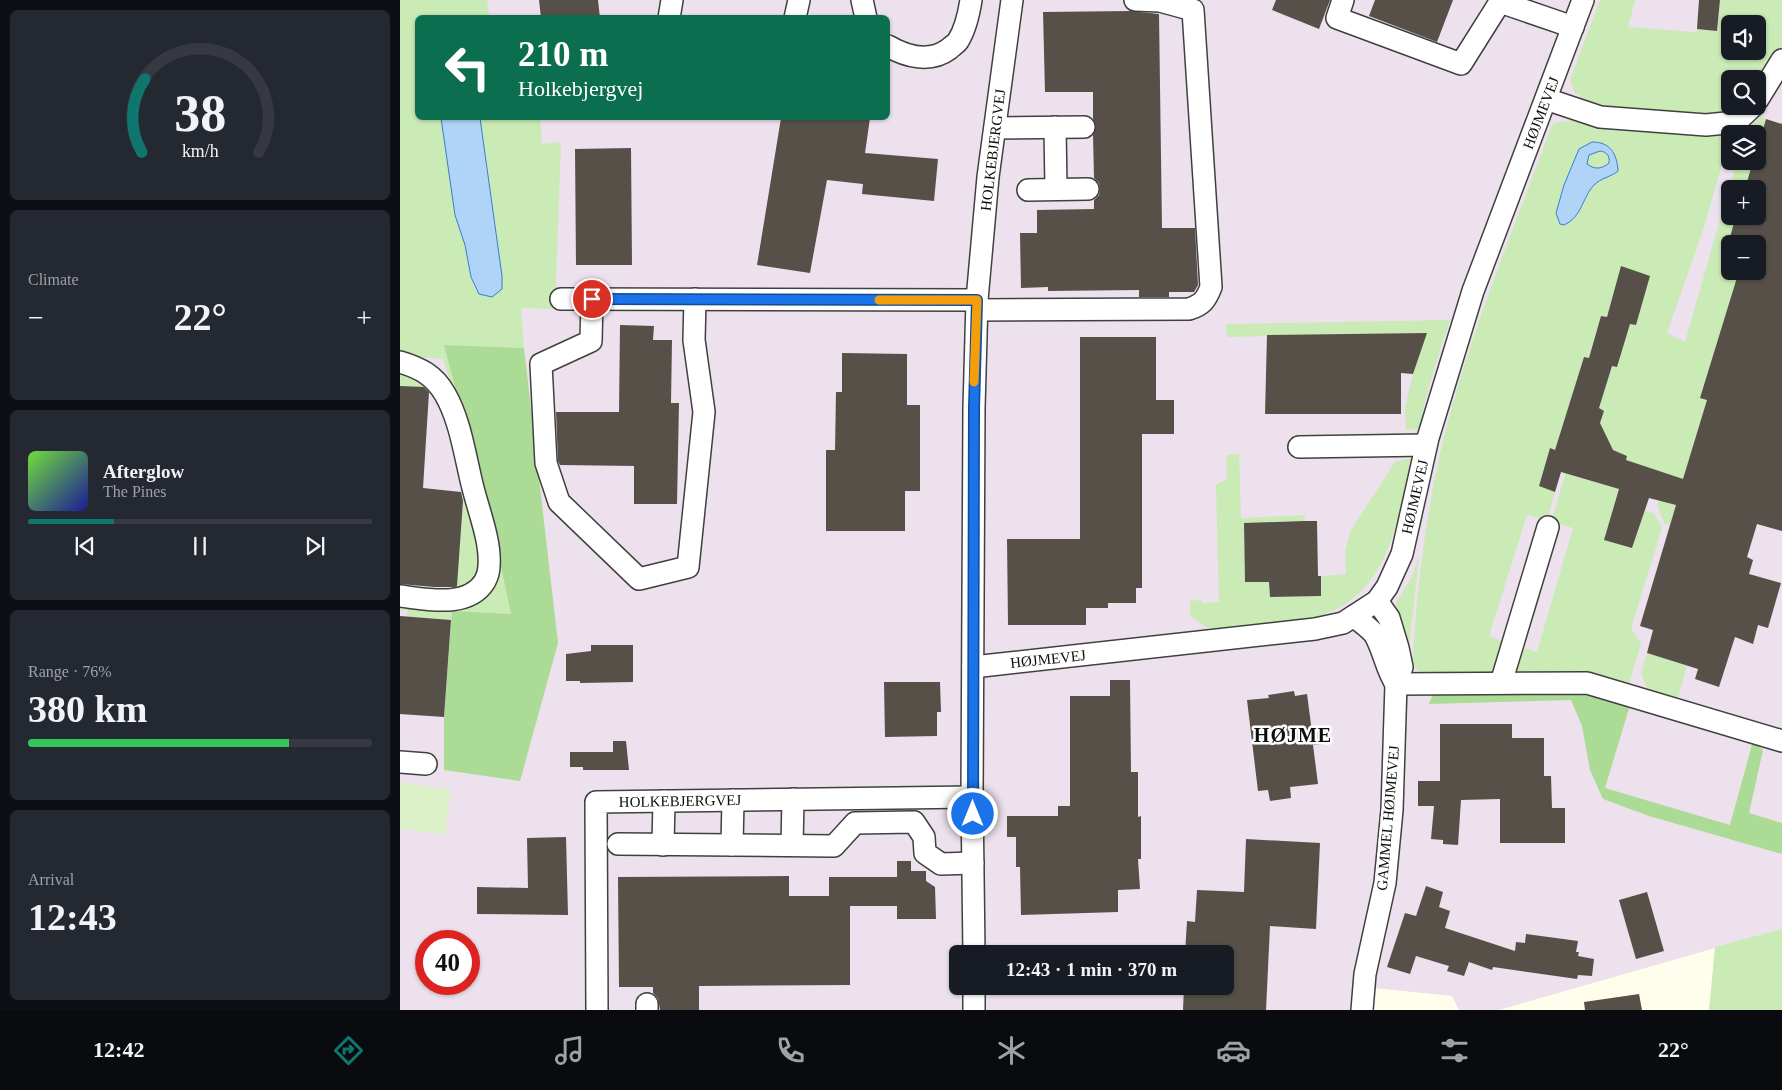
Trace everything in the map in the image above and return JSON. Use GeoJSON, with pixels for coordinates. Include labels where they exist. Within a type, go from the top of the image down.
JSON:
{"type":"FeatureCollection","features":[{"type":"Feature","properties":{"kind":"street"},"geometry":{"type":"LineString","coordinates":[[670,15],[672,0]]}},
{"type":"Feature","properties":{"kind":"street"},"geometry":{"type":"LineString","coordinates":[[796,15],[799,0]]}},
{"type":"Feature","properties":{"kind":"street"},"geometry":{"type":"LineString","coordinates":[[862,0],[865,15]]}},
{"type":"Feature","properties":{"kind":"street"},"geometry":{"type":"LineString","coordinates":[[890,47],[898,52],[923,58],[941,55],[958,42],[970,12],[971,0]]}},
{"type":"Feature","properties":{"kind":"street","name":"HOLKEBJERGVEJ"},"geometry":{"type":"LineString","coordinates":[[974,945],[972,797],[974,417],[977,305],[988,177],[1012,0]]}},
{"type":"Feature","properties":{"kind":"street"},"geometry":{"type":"LineString","coordinates":[[561,299],[695,299],[1189,309],[1198,307],[1206,300],[1210,287],[1193,10],[1160,1],[1135,0]]}},
{"type":"Feature","properties":{"kind":"street"},"geometry":{"type":"LineString","coordinates":[[1343,0],[1337,18],[1461,64],[1500,1],[1573,27]]}},
{"type":"Feature","properties":{"kind":"street","name":"HØJMEVEJ"},"geometry":{"type":"LineString","coordinates":[[973,667],[1315,629],[1343,623],[1377,601],[1388,587],[1402,554],[1426,445],[1473,291],[1583,0]]}},
{"type":"Feature","properties":{"kind":"street"},"geometry":{"type":"LineString","coordinates":[[1766,86],[1782,60]]}},
{"type":"Feature","properties":{"kind":"street"},"geometry":{"type":"LineString","coordinates":[[1546,99],[1600,117],[1706,125],[1736,122],[1743,115]]}},
{"type":"Feature","properties":{"kind":"street"},"geometry":{"type":"LineString","coordinates":[[995,128],[1084,126]]}},
{"type":"Feature","properties":{"kind":"street"},"geometry":{"type":"LineString","coordinates":[[1055,127],[1056,190]]}},
{"type":"Feature","properties":{"kind":"street"},"geometry":{"type":"LineString","coordinates":[[1028,190],[1088,189]]}},
{"type":"Feature","properties":{"kind":"street"},"geometry":{"type":"LineString","coordinates":[[592,299],[591,341],[541,364],[546,463],[558,502],[640,578],[688,567],[704,412],[694,340],[695,299]]}},
{"type":"Feature","properties":{"kind":"street"},"geometry":{"type":"LineString","coordinates":[[400,362],[419,367],[436,381],[445,394],[452,410],[484,528],[490,567],[485,581],[478,589],[467,596],[452,600],[400,596]]}},
{"type":"Feature","properties":{"kind":"street"},"geometry":{"type":"LineString","coordinates":[[1300,447],[1426,445]]}},
{"type":"Feature","properties":{"kind":"street"},"geometry":{"type":"LineString","coordinates":[[1501,683],[1548,527]]}},
{"type":"Feature","properties":{"kind":"street","name":"GAMMEL HØJMEVEJ"},"geometry":{"type":"LineString","coordinates":[[1362,1010],[1365,974],[1385,883],[1392,810],[1396,684],[1402,667],[1389,618],[1377,601]]}},
{"type":"Feature","properties":{"kind":"street","name":"GAMMEL HØJMEVEJ"},"geometry":{"type":"LineString","coordinates":[[1354,616],[1374,634],[1388,672],[1396,684]]}},
{"type":"Feature","properties":{"kind":"street"},"geometry":{"type":"LineString","coordinates":[[1396,684],[1587,683],[1782,741]]}},
{"type":"Feature","properties":{"kind":"street"},"geometry":{"type":"LineString","coordinates":[[400,762],[426,764]]}},
{"type":"Feature","properties":{"kind":"street","name":"HOLKEBJERGVEJ"},"geometry":{"type":"LineString","coordinates":[[597,1010],[596,802],[972,797]]}},
{"type":"Feature","properties":{"kind":"street"},"geometry":{"type":"LineString","coordinates":[[792,845],[793,799]]}},
{"type":"Feature","properties":{"kind":"street"},"geometry":{"type":"LineString","coordinates":[[732,845],[733,800]]}},
{"type":"Feature","properties":{"kind":"street"},"geometry":{"type":"LineString","coordinates":[[663,845],[664,801]]}},
{"type":"Feature","properties":{"kind":"street"},"geometry":{"type":"LineString","coordinates":[[618,844],[834,846],[855,823],[914,822],[924,837],[925,853],[941,864],[973,863]]}},
{"type":"Feature","properties":{"kind":"street"},"geometry":{"type":"LineString","coordinates":[[974,995],[974,1010]]}},
{"type":"Feature","properties":{"kind":"shaded area"},"geometry":{"type":"Polygon","coordinates":[[[400,0],[1782,0],[1782,929],[1499,1010],[1459,1010],[1452,996],[1374,988],[1351,998],[1350,1010],[400,1010],[400,0]]]}},
{"type":"Feature","properties":{"kind":"green space"},"geometry":{"type":"Polygon","coordinates":[[[400,0],[487,0],[489,15],[415,15],[415,120],[540,120],[542,144],[561,142],[555,309],[521,308],[524,348],[445,345],[495,538],[511,614],[452,611],[451,620],[407,617],[407,610],[400,610],[400,604],[493,580],[457,405],[443,359],[400,356],[400,0]]]}},
{"type":"Feature","properties":{"kind":"green space"},"geometry":{"type":"Polygon","coordinates":[[[1600,0],[1635,0],[1628,27],[1696,32],[1697,29],[1717,31],[1720,0],[1782,0],[1782,45],[1766,71],[1721,70],[1721,115],[1724,115],[1720,116],[1619,108],[1581,100],[1580,94],[1575,94],[1570,80],[1600,0]]]}},
{"type":"Feature","properties":{"kind":"green space"},"geometry":{"type":"Polygon","coordinates":[[[1761,117],[1766,119],[1764,125],[1751,125],[1761,117]]]}},
{"type":"Feature","properties":{"kind":"green space"},"geometry":{"type":"Polygon","coordinates":[[[1572,120],[1652,131],[1716,135],[1720,137],[1720,172],[1703,230],[1667,333],[1685,342],[1721,217],[1721,225],[1733,225],[1730,235],[1721,235],[1721,280],[1736,280],[1701,398],[1707,400],[1682,484],[1661,472],[1626,460],[1627,456],[1613,450],[1599,423],[1599,408],[1612,366],[1617,366],[1630,324],[1636,325],[1650,276],[1621,267],[1607,317],[1601,316],[1589,358],[1584,357],[1555,450],[1550,448],[1539,486],[1555,492],[1547,520],[1527,515],[1489,636],[1507,643],[1494,676],[1424,675],[1412,665],[1414,636],[1427,521],[1444,437],[1480,318],[1552,125],[1572,120]],[[1592,142],[1579,149],[1564,185],[1556,213],[1560,224],[1564,225],[1574,218],[1596,183],[1615,173],[1617,166],[1616,155],[1605,144],[1592,142]]]}},
{"type":"Feature","properties":{"kind":"green space"},"geometry":{"type":"Polygon","coordinates":[[[1600,151],[1608,155],[1609,163],[1604,167],[1598,168],[1587,164],[1589,155],[1600,151]]]}},
{"type":"Feature","properties":{"kind":"green space"},"geometry":{"type":"Polygon","coordinates":[[[1734,170],[1750,170],[1748,180],[1732,180],[1734,170]]]}},
{"type":"Feature","properties":{"kind":"green space"},"geometry":{"type":"Polygon","coordinates":[[[1450,320],[1429,388],[1419,429],[1406,430],[1405,408],[1413,374],[1427,333],[1227,337],[1226,324],[1450,320]]]}},
{"type":"Feature","properties":{"kind":"green space"},"geometry":{"type":"Polygon","coordinates":[[[444,345],[524,348],[558,643],[520,781],[444,770],[444,717],[452,611],[511,614],[495,538],[444,345]]]}},
{"type":"Feature","properties":{"kind":"green space"},"geometry":{"type":"Polygon","coordinates":[[[400,369],[429,388],[400,386],[400,369]]]}},
{"type":"Feature","properties":{"kind":"green space"},"geometry":{"type":"Polygon","coordinates":[[[1239,454],[1241,518],[1305,515],[1304,521],[1244,523],[1245,582],[1269,582],[1270,597],[1321,596],[1321,576],[1346,574],[1345,552],[1350,532],[1395,462],[1412,458],[1392,537],[1383,560],[1370,581],[1353,599],[1330,612],[1300,621],[1230,629],[1213,629],[1201,624],[1190,616],[1190,601],[1201,600],[1202,603],[1219,602],[1216,485],[1226,479],[1226,455],[1239,454]]]}},
{"type":"Feature","properties":{"kind":"green space"},"geometry":{"type":"Polygon","coordinates":[[[1567,469],[1569,475],[1632,493],[1604,539],[1632,548],[1645,511],[1654,513],[1662,528],[1631,628],[1641,644],[1628,687],[1514,674],[1518,646],[1537,652],[1573,528],[1551,522],[1567,469]]]}},
{"type":"Feature","properties":{"kind":"green space"},"geometry":{"type":"Polygon","coordinates":[[[464,492],[483,548],[477,581],[456,594],[464,492]]]}},
{"type":"Feature","properties":{"kind":"green space"},"geometry":{"type":"Polygon","coordinates":[[[1660,496],[1677,501],[1670,525],[1665,524],[1657,506],[1660,496]]]}},
{"type":"Feature","properties":{"kind":"green space"},"geometry":{"type":"Polygon","coordinates":[[[1419,555],[1408,659],[1395,609],[1397,601],[1412,577],[1419,555]]]}},
{"type":"Feature","properties":{"kind":"green space"},"geometry":{"type":"Polygon","coordinates":[[[1647,653],[1687,666],[1677,701],[1650,693],[1641,675],[1647,653]]]}},
{"type":"Feature","properties":{"kind":"green space"},"geometry":{"type":"Polygon","coordinates":[[[1583,691],[1630,705],[1605,788],[1730,825],[1753,741],[1763,750],[1749,813],[1782,823],[1782,854],[1649,816],[1603,799],[1590,770],[1582,726],[1571,700],[1429,704],[1433,694],[1583,691]]]}},
{"type":"Feature","properties":{"kind":"green space"},"geometry":{"type":"Polygon","coordinates":[[[400,782],[451,790],[445,835],[400,828],[400,782]]]}},
{"type":"Feature","properties":{"kind":"green space"},"geometry":{"type":"Polygon","coordinates":[[[1782,929],[1782,1010],[1709,1010],[1715,947],[1782,929]]]}},
{"type":"Feature","properties":{"kind":"water"},"geometry":{"type":"Polygon","coordinates":[[[441,120],[480,120],[502,276],[502,289],[492,297],[479,294],[471,277],[465,245],[455,215],[441,120]]]}},
{"type":"Feature","properties":{"kind":"water"},"geometry":{"type":"Polygon","coordinates":[[[1592,142],[1608,146],[1616,159],[1618,171],[1594,185],[1575,217],[1564,225],[1560,224],[1556,213],[1564,185],[1579,149],[1592,142]],[[1602,152],[1589,155],[1587,164],[1598,168],[1604,167],[1609,163],[1608,155],[1602,152]]]}},
{"type":"Feature","properties":{"kind":"building"},"geometry":{"type":"Polygon","coordinates":[[[539,0],[598,0],[600,15],[541,15],[539,0]]]}},
{"type":"Feature","properties":{"kind":"building"},"geometry":{"type":"Polygon","coordinates":[[[1276,0],[1330,0],[1319,29],[1272,10],[1276,0]]]}},
{"type":"Feature","properties":{"kind":"building"},"geometry":{"type":"Polygon","coordinates":[[[1375,0],[1453,0],[1437,42],[1369,16],[1375,0]]]}},
{"type":"Feature","properties":{"kind":"building"},"geometry":{"type":"Polygon","coordinates":[[[1699,0],[1720,0],[1717,31],[1697,29],[1699,0]]]}},
{"type":"Feature","properties":{"kind":"building"},"geometry":{"type":"Polygon","coordinates":[[[1130,11],[1159,14],[1162,228],[1195,228],[1198,285],[1194,292],[1169,292],[1169,297],[1139,297],[1139,290],[1048,291],[1048,287],[1021,288],[1020,233],[1037,233],[1037,210],[1094,209],[1094,200],[1099,195],[1100,189],[1099,183],[1094,178],[1093,135],[1096,126],[1093,119],[1093,92],[1045,92],[1043,12],[1130,11]]]}},
{"type":"Feature","properties":{"kind":"building"},"geometry":{"type":"Polygon","coordinates":[[[1766,119],[1782,124],[1782,531],[1757,524],[1747,557],[1753,560],[1749,574],[1781,583],[1768,628],[1758,625],[1753,644],[1735,637],[1719,687],[1695,679],[1698,669],[1647,653],[1653,630],[1640,626],[1676,505],[1649,498],[1632,548],[1604,540],[1619,489],[1561,472],[1555,492],[1539,486],[1550,448],[1555,450],[1584,357],[1589,358],[1601,316],[1607,317],[1621,266],[1650,276],[1636,325],[1630,324],[1617,367],[1612,366],[1599,408],[1604,411],[1600,423],[1613,450],[1627,456],[1626,460],[1683,479],[1707,400],[1700,398],[1736,280],[1766,280],[1766,235],[1731,235],[1733,225],[1766,225],[1766,180],[1748,180],[1750,170],[1766,170],[1766,125],[1764,125],[1766,119]]]}},
{"type":"Feature","properties":{"kind":"building"},"geometry":{"type":"Polygon","coordinates":[[[781,120],[870,120],[865,153],[938,159],[934,201],[862,194],[863,184],[827,180],[810,273],[757,265],[781,120]]]}},
{"type":"Feature","properties":{"kind":"building"},"geometry":{"type":"Polygon","coordinates":[[[631,148],[632,265],[576,265],[575,149],[631,148]]]}},
{"type":"Feature","properties":{"kind":"building"},"geometry":{"type":"Polygon","coordinates":[[[620,325],[654,326],[653,340],[672,340],[671,403],[679,403],[677,504],[634,504],[634,466],[560,465],[558,461],[556,412],[619,412],[620,325]]]}},
{"type":"Feature","properties":{"kind":"building"},"geometry":{"type":"Polygon","coordinates":[[[1427,333],[1413,374],[1401,373],[1401,414],[1265,414],[1267,335],[1427,333]]]}},
{"type":"Feature","properties":{"kind":"building"},"geometry":{"type":"Polygon","coordinates":[[[1080,337],[1156,337],[1156,400],[1174,400],[1174,434],[1142,434],[1142,588],[1136,588],[1136,603],[1108,603],[1108,608],[1086,608],[1086,625],[1008,625],[1007,539],[1080,539],[1080,337]]]}},
{"type":"Feature","properties":{"kind":"building"},"geometry":{"type":"Polygon","coordinates":[[[842,353],[907,354],[907,405],[920,405],[920,491],[905,491],[905,531],[826,531],[826,450],[835,450],[836,392],[842,392],[842,353]]]}},
{"type":"Feature","properties":{"kind":"building"},"geometry":{"type":"Polygon","coordinates":[[[400,386],[424,387],[429,392],[423,488],[461,492],[463,501],[457,586],[455,587],[400,584],[400,386]]]}},
{"type":"Feature","properties":{"kind":"building"},"geometry":{"type":"Polygon","coordinates":[[[1317,521],[1318,576],[1321,576],[1321,596],[1270,597],[1269,582],[1245,582],[1244,523],[1317,521]]]}},
{"type":"Feature","properties":{"kind":"building"},"geometry":{"type":"Polygon","coordinates":[[[400,616],[451,620],[444,717],[400,714],[400,616]]]}},
{"type":"Feature","properties":{"kind":"building"},"geometry":{"type":"Polygon","coordinates":[[[591,645],[633,645],[633,682],[580,683],[580,681],[566,681],[566,654],[591,651],[591,645]]]}},
{"type":"Feature","properties":{"kind":"building"},"geometry":{"type":"Polygon","coordinates":[[[1110,680],[1130,680],[1131,772],[1138,772],[1138,817],[1141,816],[1141,859],[1138,859],[1140,889],[1118,890],[1118,912],[1021,915],[1020,867],[1016,867],[1016,837],[1007,837],[1007,816],[1058,816],[1058,806],[1070,806],[1070,696],[1110,696],[1110,680]]]}},
{"type":"Feature","properties":{"kind":"building"},"geometry":{"type":"Polygon","coordinates":[[[884,682],[940,682],[941,712],[937,712],[937,736],[885,737],[884,682]]]}},
{"type":"Feature","properties":{"kind":"building"},"geometry":{"type":"Polygon","coordinates":[[[1294,691],[1295,696],[1307,694],[1312,732],[1323,731],[1324,744],[1313,745],[1318,784],[1290,787],[1291,798],[1270,801],[1268,790],[1258,791],[1247,700],[1269,698],[1268,695],[1294,691]]]}},
{"type":"Feature","properties":{"kind":"building"},"geometry":{"type":"Polygon","coordinates":[[[1440,724],[1512,724],[1512,738],[1544,738],[1544,776],[1551,776],[1552,808],[1565,808],[1565,843],[1500,843],[1500,799],[1461,800],[1458,845],[1443,844],[1443,840],[1431,839],[1434,806],[1418,806],[1418,781],[1440,781],[1440,724]]]}},
{"type":"Feature","properties":{"kind":"building"},"geometry":{"type":"Polygon","coordinates":[[[613,741],[626,741],[629,770],[583,770],[583,767],[570,767],[570,752],[613,752],[613,741]]]}},
{"type":"Feature","properties":{"kind":"building"},"geometry":{"type":"Polygon","coordinates":[[[566,837],[568,915],[477,914],[477,887],[528,888],[527,838],[566,837]]]}},
{"type":"Feature","properties":{"kind":"building"},"geometry":{"type":"Polygon","coordinates":[[[1246,839],[1320,843],[1316,929],[1270,926],[1266,1010],[1183,1010],[1184,995],[1234,995],[1234,945],[1186,945],[1187,921],[1195,922],[1197,890],[1244,892],[1246,839]]]}},
{"type":"Feature","properties":{"kind":"building"},"geometry":{"type":"Polygon","coordinates":[[[897,861],[911,861],[911,871],[926,871],[926,881],[935,887],[936,919],[897,919],[897,906],[850,906],[850,985],[699,986],[699,1010],[660,1010],[658,998],[653,993],[653,987],[619,987],[618,877],[789,876],[789,896],[829,896],[829,877],[897,877],[897,861]]]}},
{"type":"Feature","properties":{"kind":"building"},"geometry":{"type":"Polygon","coordinates":[[[1426,886],[1443,892],[1439,907],[1450,911],[1445,928],[1515,951],[1516,942],[1525,943],[1526,934],[1578,941],[1576,952],[1579,952],[1578,956],[1594,959],[1592,976],[1578,975],[1577,979],[1493,967],[1492,970],[1469,962],[1464,976],[1447,971],[1449,966],[1416,956],[1410,974],[1387,967],[1405,913],[1416,916],[1426,886]]]}},
{"type":"Feature","properties":{"kind":"building"},"geometry":{"type":"Polygon","coordinates":[[[1647,892],[1664,951],[1636,959],[1619,900],[1647,892]]]}},
{"type":"Feature","properties":{"kind":"building"},"geometry":{"type":"Polygon","coordinates":[[[1639,994],[1642,1010],[1585,1010],[1584,1002],[1639,994]]]}},
{"type":"Feature","properties":{"kind":"slow traffic"},"geometry":{"type":"LineString","coordinates":[[879,300],[977,300],[974,382]]}},
{"type":"Feature","properties":{"kind":"district","name":"HØJME"},"geometry":{"type":"Point","coordinates":[1293,735]}},
{"type":"Feature","properties":{"kind":"route"},"geometry":{"type":"LineString","coordinates":[[592,299],[977,300],[974,408],[973,814]]}}]}
